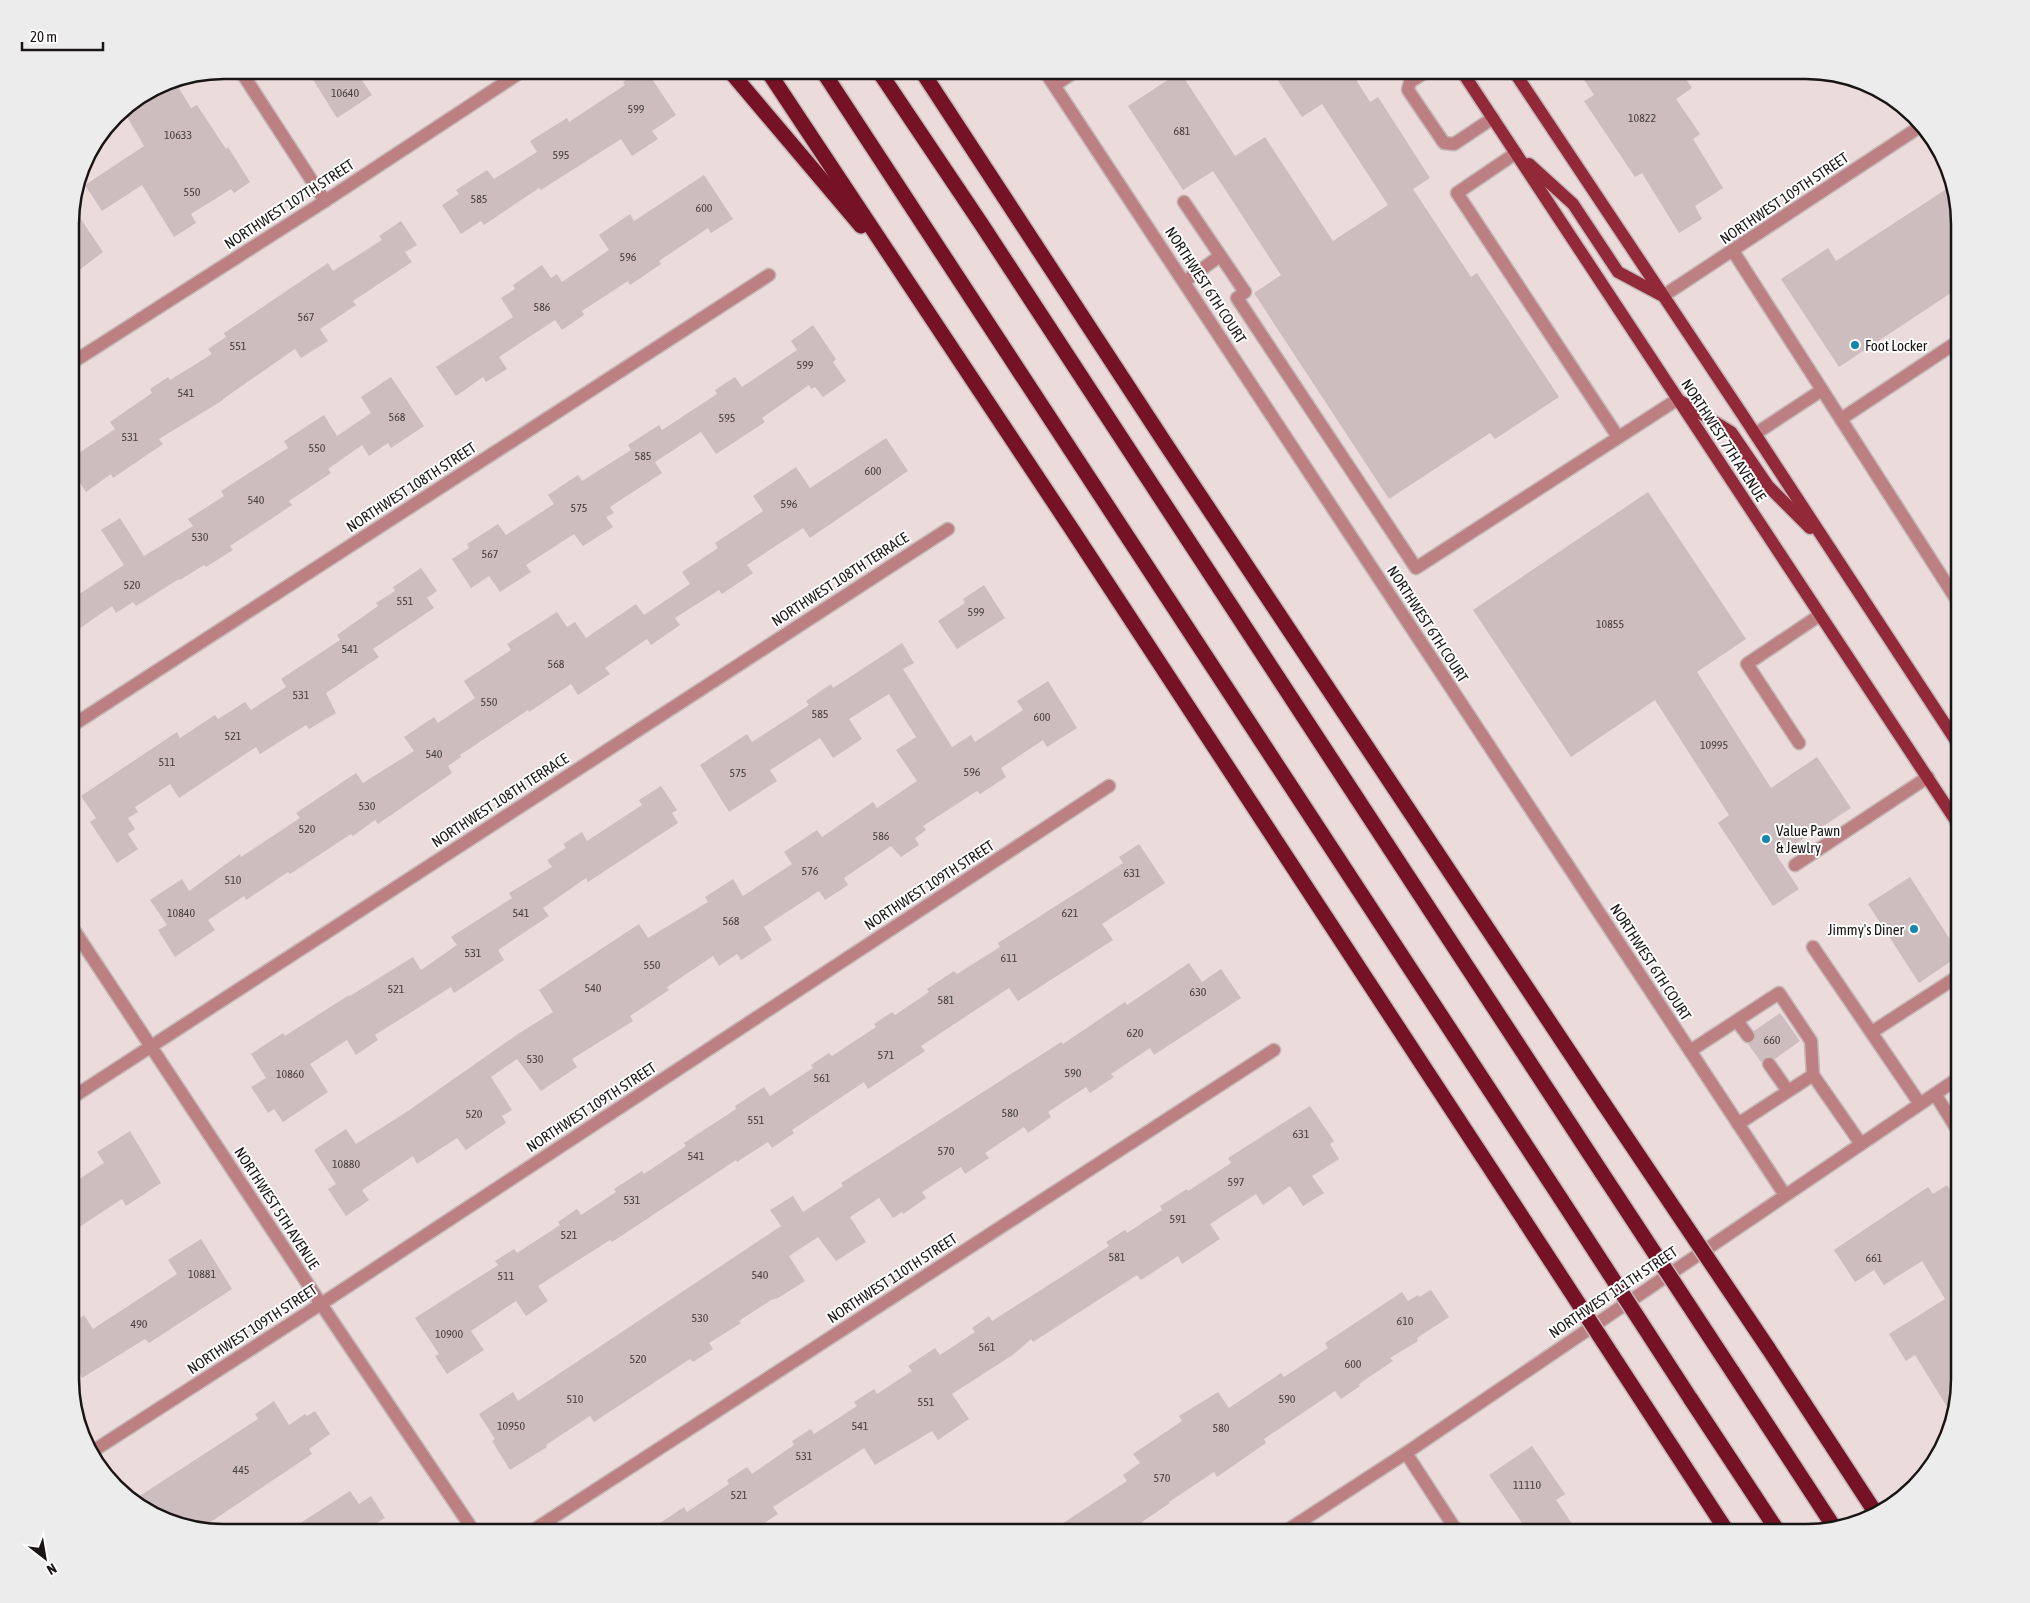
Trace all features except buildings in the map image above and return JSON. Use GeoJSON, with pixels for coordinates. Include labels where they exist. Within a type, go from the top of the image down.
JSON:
{"type":"FeatureCollection","features":[{"type":"Feature","properties":{"kind":"highway"},"geometry":{"type":"LineString","coordinates":[[737,79],[907,281]]}},
{"type":"Feature","properties":{"kind":"highway"},"geometry":{"type":"LineString","coordinates":[[773,79],[1722,1524]]}},
{"type":"Feature","properties":{"kind":"highway"},"geometry":{"type":"LineString","coordinates":[[828,79],[1773,1524]]}},
{"type":"Feature","properties":{"kind":"highway"},"geometry":{"type":"LineString","coordinates":[[884,79],[993,241],[1831,1522]]}},
{"type":"Feature","properties":{"kind":"highway"},"geometry":{"type":"LineString","coordinates":[[927,79],[1165,442],[1873,1508]]}},
{"type":"Feature","properties":{"kind":"main road","name":"NORTHWEST 7TH AVENUE"},"geometry":{"type":"LineString","coordinates":[[1467,79],[1951,813]]}},
{"type":"Feature","properties":{"kind":"main road","name":"NORTHWEST 7TH AVENUE"},"geometry":{"type":"LineString","coordinates":[[1519,79],[1951,733]]}},
{"type":"Feature","properties":{"kind":"main road"},"geometry":{"type":"LineString","coordinates":[[1516,153],[1573,204],[1618,272],[1663,296]]}},
{"type":"Feature","properties":{"kind":"main road"},"geometry":{"type":"LineString","coordinates":[[1678,399],[1731,432],[1768,486],[1828,546]]}},
{"type":"Feature","properties":{"kind":"street"},"geometry":{"type":"LineString","coordinates":[[246,79],[325,201]]}},
{"type":"Feature","properties":{"kind":"street","name":"NORTHWEST 107TH STREET"},"geometry":{"type":"LineString","coordinates":[[79,358],[325,201],[510,79]]}},
{"type":"Feature","properties":{"kind":"street","name":"NORTHWEST 6TH COURT"},"geometry":{"type":"LineString","coordinates":[[1050,79],[1785,1195]]}},
{"type":"Feature","properties":{"kind":"street"},"geometry":{"type":"LineString","coordinates":[[1054,85],[1063,79]]}},
{"type":"Feature","properties":{"kind":"street"},"geometry":{"type":"LineString","coordinates":[[1415,79],[1410,82],[1408,90],[1444,144],[1454,144],[1493,118]]}},
{"type":"Feature","properties":{"kind":"street","name":"NORTHWEST 109TH STREET"},"geometry":{"type":"LineString","coordinates":[[1663,296],[1916,129]]}},
{"type":"Feature","properties":{"kind":"street"},"geometry":{"type":"LineString","coordinates":[[1516,153],[1457,193],[1618,437]]}},
{"type":"Feature","properties":{"kind":"street"},"geometry":{"type":"LineString","coordinates":[[1184,202],[1245,292],[1237,298],[1416,568],[1678,399]]}},
{"type":"Feature","properties":{"kind":"street"},"geometry":{"type":"LineString","coordinates":[[1733,251],[1951,592]]}},
{"type":"Feature","properties":{"kind":"street"},"geometry":{"type":"LineString","coordinates":[[1184,282],[1220,256]]}},
{"type":"Feature","properties":{"kind":"street","name":"NORTHWEST 108TH STREET"},"geometry":{"type":"LineString","coordinates":[[79,721],[769,275]]}},
{"type":"Feature","properties":{"kind":"street"},"geometry":{"type":"LineString","coordinates":[[1840,419],[1951,346]]}},
{"type":"Feature","properties":{"kind":"street"},"geometry":{"type":"LineString","coordinates":[[1755,434],[1822,390]]}},
{"type":"Feature","properties":{"kind":"street","name":"NORTHWEST 108TH TERRACE"},"geometry":{"type":"LineString","coordinates":[[79,1093],[948,528]]}},
{"type":"Feature","properties":{"kind":"street"},"geometry":{"type":"LineString","coordinates":[[1800,743],[1747,664],[1820,614]]}},
{"type":"Feature","properties":{"kind":"street"},"geometry":{"type":"LineString","coordinates":[[1795,865],[1928,777]]}},
{"type":"Feature","properties":{"kind":"street","name":"NORTHWEST 109TH STREET"},"geometry":{"type":"LineString","coordinates":[[96,1449],[321,1304],[1109,786]]}},
{"type":"Feature","properties":{"kind":"street","name":"NORTHWEST 5TH AVENUE"},"geometry":{"type":"LineString","coordinates":[[79,937],[469,1524]]}},
{"type":"Feature","properties":{"kind":"street"},"geometry":{"type":"LineString","coordinates":[[1813,947],[1920,1104]]}},
{"type":"Feature","properties":{"kind":"street"},"geometry":{"type":"LineString","coordinates":[[1872,1032],[1951,980]]}},
{"type":"Feature","properties":{"kind":"street"},"geometry":{"type":"LineString","coordinates":[[1690,1052],[1780,993],[1811,1041],[1812,1075],[1861,1144]]}},
{"type":"Feature","properties":{"kind":"street"},"geometry":{"type":"LineString","coordinates":[[1737,1021],[1748,1036]]}},
{"type":"Feature","properties":{"kind":"street","name":"NORTHWEST 110TH STREET"},"geometry":{"type":"LineString","coordinates":[[543,1524],[1274,1050]]}},
{"type":"Feature","properties":{"kind":"street"},"geometry":{"type":"LineString","coordinates":[[1769,1064],[1788,1091]]}},
{"type":"Feature","properties":{"kind":"street"},"geometry":{"type":"LineString","coordinates":[[1738,1124],[1812,1075]]}},
{"type":"Feature","properties":{"kind":"street","name":"NORTHWEST 111TH STREET"},"geometry":{"type":"LineString","coordinates":[[1297,1524],[1406,1453],[1951,1083]]}},
{"type":"Feature","properties":{"kind":"street"},"geometry":{"type":"LineString","coordinates":[[1935,1094],[1951,1120]]}},
{"type":"Feature","properties":{"kind":"street"},"geometry":{"type":"LineString","coordinates":[[1406,1453],[1452,1524]]}},
{"type":"Feature","properties":{"kind":"place","name":"Foot Locker"},"geometry":{"type":"Point","coordinates":[1855,345]}},
{"type":"Feature","properties":{"kind":"place","name":"Value Pawn & Jewlry"},"geometry":{"type":"Point","coordinates":[1766,839]}},
{"type":"Feature","properties":{"kind":"place","name":"Jimmy's Diner"},"geometry":{"type":"Point","coordinates":[1914,929]}}]}
